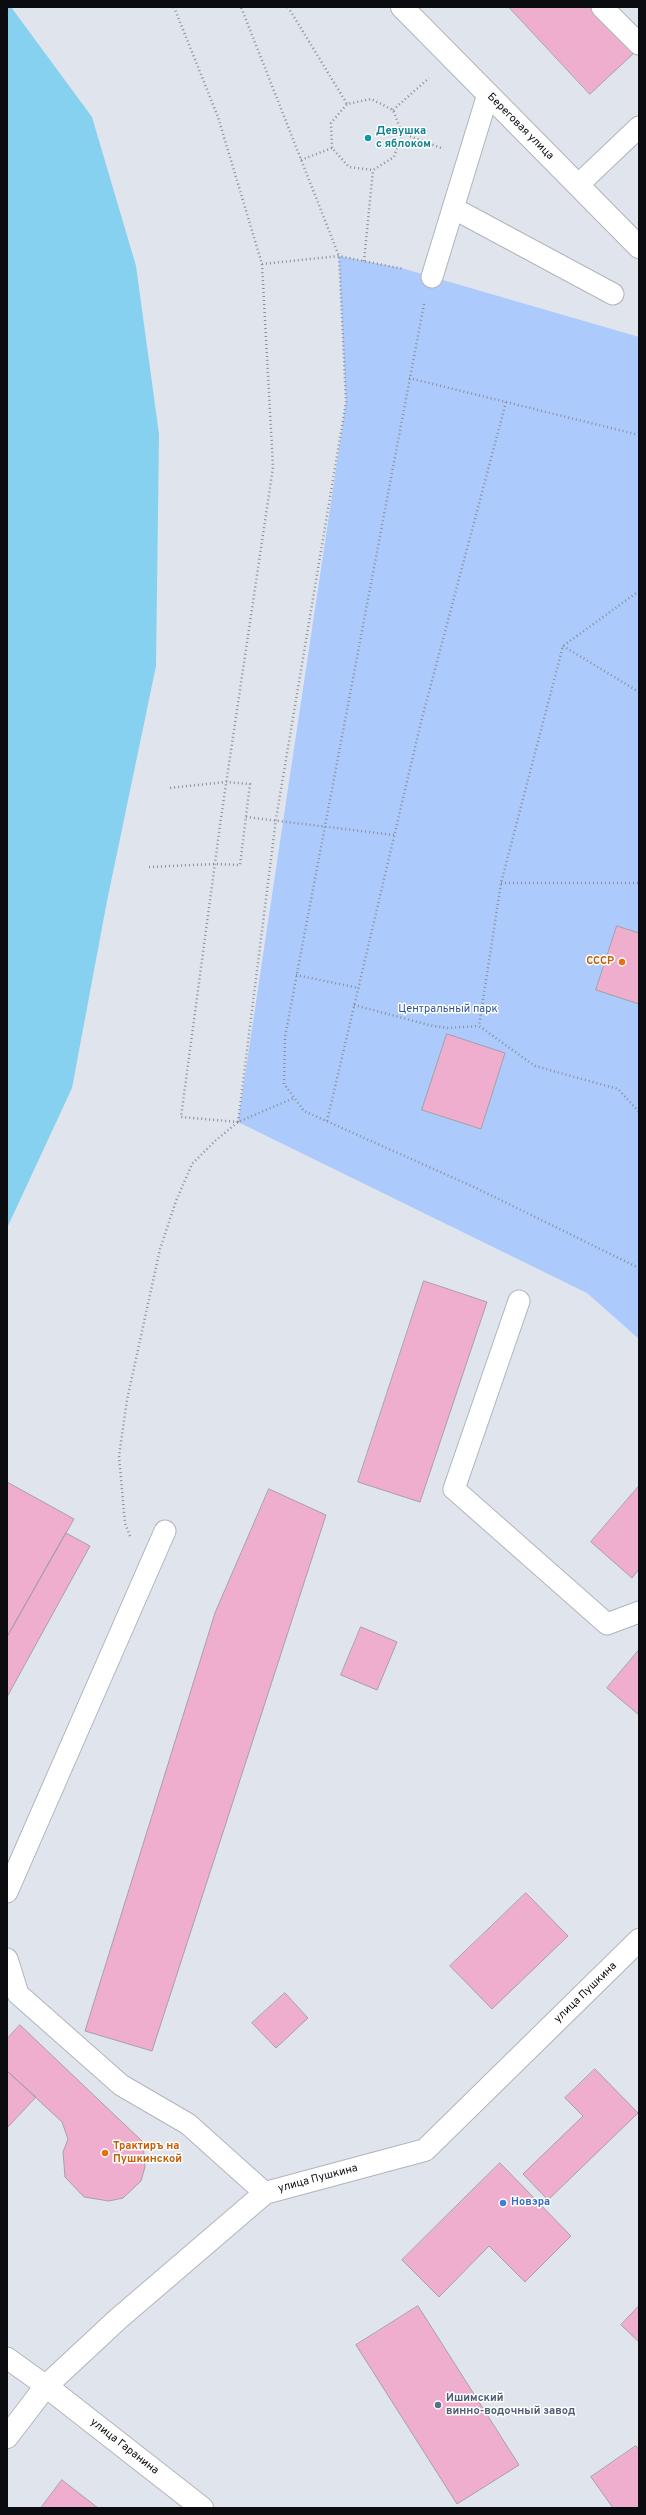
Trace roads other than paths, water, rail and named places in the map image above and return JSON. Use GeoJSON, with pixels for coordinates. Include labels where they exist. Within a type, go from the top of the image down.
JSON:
{"type":"FeatureCollection","features":[{"type":"Feature","properties":{"kind":"street","name":"Береговая улица"},"geometry":{"type":"LineString","coordinates":[[402,7],[639,247]]}},
{"type":"Feature","properties":{"kind":"street","name":"улица Пушкина"},"geometry":{"type":"LineString","coordinates":[[7,2437],[46,2386],[118,2319],[265,2193],[425,2150],[639,1940]]}},
{"type":"Feature","properties":{"kind":"street","name":"улица Гаранина"},"geometry":{"type":"LineString","coordinates":[[46,2386],[202,2508]]}},
{"type":"Feature","properties":{"kind":"lane"},"geometry":{"type":"LineString","coordinates":[[602,7],[639,44]]}},
{"type":"Feature","properties":{"kind":"lane"},"geometry":{"type":"LineString","coordinates":[[432,277],[488,94]]}},
{"type":"Feature","properties":{"kind":"lane"},"geometry":{"type":"LineString","coordinates":[[578,185],[639,127]]}},
{"type":"Feature","properties":{"kind":"lane"},"geometry":{"type":"LineString","coordinates":[[453,208],[613,294]]}},
{"type":"Feature","properties":{"kind":"lane"},"geometry":{"type":"LineString","coordinates":[[519,1301],[454,1489],[607,1624],[639,1612]]}},
{"type":"Feature","properties":{"kind":"lane"},"geometry":{"type":"LineString","coordinates":[[7,1892],[165,1531]]}},
{"type":"Feature","properties":{"kind":"lane"},"geometry":{"type":"LineString","coordinates":[[7,1959],[18,1994],[121,2085],[188,2124],[265,2193]]}},
{"type":"Feature","properties":{"kind":"lane"},"geometry":{"type":"LineString","coordinates":[[7,2358],[46,2386]]}},
{"type":"Feature","properties":{"kind":"place","name":"Девушка с яблоком"},"geometry":{"type":"Point","coordinates":[368,138]}},
{"type":"Feature","properties":{"kind":"place","name":"СССР"},"geometry":{"type":"Point","coordinates":[622,962]}},
{"type":"Feature","properties":{"kind":"place","name":"Трактиръ на Пушкинской"},"geometry":{"type":"Point","coordinates":[105,2153]}},
{"type":"Feature","properties":{"kind":"place","name":"Новэра"},"geometry":{"type":"Point","coordinates":[503,2203]}},
{"type":"Feature","properties":{"kind":"place","name":"Ишимский винно-водочный завод"},"geometry":{"type":"Point","coordinates":[438,2405]}},
{"type":"Feature","properties":{"kind":"park label","name":"Центральный парк"},"geometry":{"type":"Point","coordinates":[448,1010]}}]}
